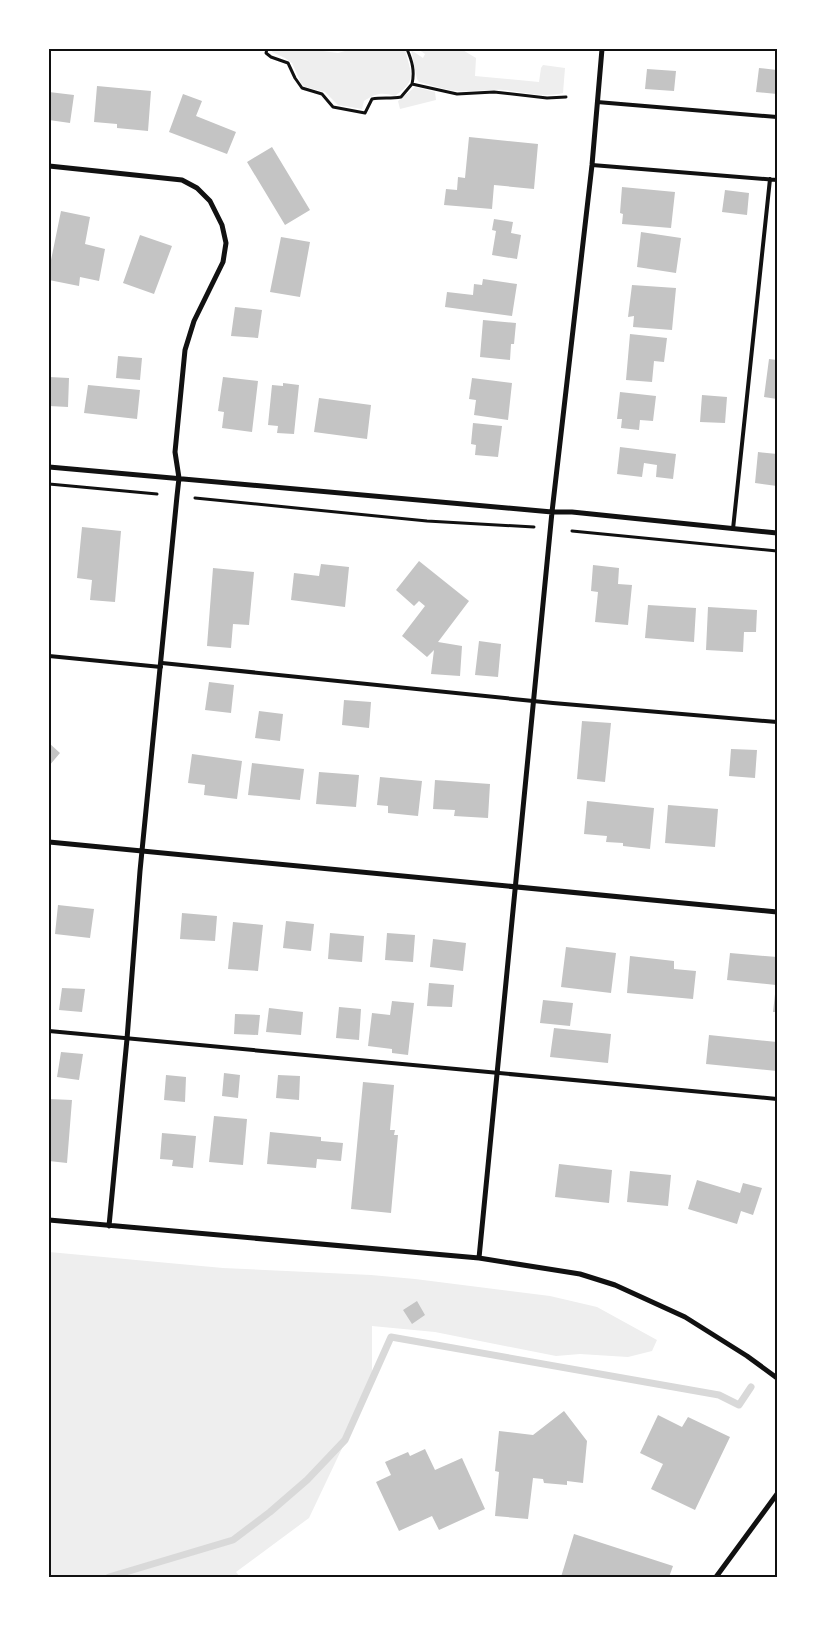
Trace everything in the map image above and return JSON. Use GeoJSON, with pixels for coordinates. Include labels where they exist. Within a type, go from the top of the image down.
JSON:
{"type":"FeatureCollection","features":[{"type":"Feature","properties":{"kind":"street"},"geometry":{"type":"LineString","coordinates":[[479,1258],[552,512],[592,164],[602,49]]}},
{"type":"Feature","properties":{"kind":"street"},"geometry":{"type":"LineString","coordinates":[[49,166],[182,180],[196,188],[210,202],[222,225],[226,243],[223,262],[194,322],[185,350],[175,452],[179,478],[142,850],[127,1039],[109,1226]]}},
{"type":"Feature","properties":{"kind":"street"},"geometry":{"type":"LineString","coordinates":[[49,467],[552,512],[572,512],[777,533]]}},
{"type":"Feature","properties":{"kind":"street"},"geometry":{"type":"LineString","coordinates":[[49,842],[777,912]]}},
{"type":"Feature","properties":{"kind":"street"},"geometry":{"type":"LineString","coordinates":[[49,1220],[479,1258],[580,1274],[615,1285],[686,1317],[747,1356],[777,1378]]}},
{"type":"Feature","properties":{"kind":"street"},"geometry":{"type":"LineString","coordinates":[[716,1577],[777,1494]]}},
{"type":"Feature","properties":{"kind":"lane"},"geometry":{"type":"LineString","coordinates":[[597,102],[777,117]]}},
{"type":"Feature","properties":{"kind":"lane"},"geometry":{"type":"LineString","coordinates":[[592,164],[777,180]]}},
{"type":"Feature","properties":{"kind":"lane"},"geometry":{"type":"LineString","coordinates":[[733,529],[770,179]]}},
{"type":"Feature","properties":{"kind":"lane"},"geometry":{"type":"LineString","coordinates":[[49,656],[777,722]]}},
{"type":"Feature","properties":{"kind":"lane"},"geometry":{"type":"LineString","coordinates":[[49,1031],[777,1099]]}},
{"type":"Feature","properties":{"kind":"path"},"geometry":{"type":"LineString","coordinates":[[267,49],[266,53],[288,63],[302,88],[322,94],[333,107],[366,113],[372,99],[401,97],[412,84],[414,74],[412,60],[407,49]]}},
{"type":"Feature","properties":{"kind":"path"},"geometry":{"type":"LineString","coordinates":[[412,84],[457,94],[494,92],[547,98],[566,97]]}},
{"type":"Feature","properties":{"kind":"path"},"geometry":{"type":"LineString","coordinates":[[49,484],[158,494]]}},
{"type":"Feature","properties":{"kind":"path"},"geometry":{"type":"LineString","coordinates":[[195,498],[427,521],[534,527]]}},
{"type":"Feature","properties":{"kind":"path"},"geometry":{"type":"LineString","coordinates":[[572,531],[777,551]]}},
{"type":"Feature","properties":{"kind":"shaded area"},"geometry":{"type":"Polygon","coordinates":[[[272,49],[308,49],[338,53],[352,49],[405,49],[411,75],[410,80],[403,90],[395,96],[383,94],[372,96],[364,101],[362,109],[338,105],[325,92],[305,87],[301,83],[292,63],[272,52],[272,49]]]}},
{"type":"Feature","properties":{"kind":"shaded area"},"geometry":{"type":"Polygon","coordinates":[[[418,49],[461,49],[476,58],[475,76],[539,82],[543,65],[565,68],[563,93],[548,95],[504,90],[457,91],[419,82],[411,50],[423,58],[425,54],[418,49]]]}},
{"type":"Feature","properties":{"kind":"shaded area"},"geometry":{"type":"Polygon","coordinates":[[[415,87],[435,92],[436,100],[400,109],[398,101],[415,87]]]}},
{"type":"Feature","properties":{"kind":"shaded area"},"geometry":{"type":"Polygon","coordinates":[[[49,1252],[223,1268],[371,1275],[550,1296],[597,1307],[657,1340],[652,1351],[628,1357],[580,1354],[556,1356],[435,1332],[372,1326],[372,1385],[309,1518],[236,1572],[240,1577],[49,1577],[49,1252]]]}},
{"type":"Feature","properties":{"kind":"building"},"geometry":{"type":"Polygon","coordinates":[[[759,68],[777,70],[777,94],[756,92],[759,68]]]}},
{"type":"Feature","properties":{"kind":"building"},"geometry":{"type":"Polygon","coordinates":[[[647,69],[676,71],[674,91],[645,89],[647,69]]]}},
{"type":"Feature","properties":{"kind":"building"},"geometry":{"type":"Polygon","coordinates":[[[97,86],[151,91],[148,131],[117,128],[117,124],[94,122],[97,86]]]}},
{"type":"Feature","properties":{"kind":"building"},"geometry":{"type":"Polygon","coordinates":[[[49,92],[74,95],[70,123],[49,120],[49,92]]]}},
{"type":"Feature","properties":{"kind":"building"},"geometry":{"type":"Polygon","coordinates":[[[183,94],[202,101],[196,116],[236,132],[227,154],[169,132],[183,94]]]}},
{"type":"Feature","properties":{"kind":"building"},"geometry":{"type":"Polygon","coordinates":[[[469,137],[538,144],[534,189],[494,185],[492,209],[444,205],[446,189],[457,190],[458,177],[465,178],[469,137]]]}},
{"type":"Feature","properties":{"kind":"building"},"geometry":{"type":"Polygon","coordinates":[[[272,147],[310,210],[285,225],[247,162],[272,147]]]}},
{"type":"Feature","properties":{"kind":"building"},"geometry":{"type":"Polygon","coordinates":[[[622,187],[675,192],[671,228],[622,224],[623,214],[620,213],[622,187]]]}},
{"type":"Feature","properties":{"kind":"building"},"geometry":{"type":"Polygon","coordinates":[[[725,190],[749,193],[747,215],[722,212],[725,190]]]}},
{"type":"Feature","properties":{"kind":"building"},"geometry":{"type":"Polygon","coordinates":[[[61,211],[90,217],[85,244],[105,249],[99,281],[80,277],[79,286],[49,280],[49,270],[61,211]]]}},
{"type":"Feature","properties":{"kind":"building"},"geometry":{"type":"Polygon","coordinates":[[[494,219],[513,222],[511,233],[521,235],[517,259],[492,255],[496,231],[492,230],[494,219]]]}},
{"type":"Feature","properties":{"kind":"building"},"geometry":{"type":"Polygon","coordinates":[[[641,232],[681,238],[676,273],[637,267],[641,232]]]}},
{"type":"Feature","properties":{"kind":"building"},"geometry":{"type":"Polygon","coordinates":[[[140,235],[172,246],[154,294],[123,283],[140,235]]]}},
{"type":"Feature","properties":{"kind":"building"},"geometry":{"type":"Polygon","coordinates":[[[281,237],[310,242],[300,297],[270,292],[281,237]]]}},
{"type":"Feature","properties":{"kind":"building"},"geometry":{"type":"Polygon","coordinates":[[[483,279],[517,284],[512,316],[445,307],[447,292],[473,295],[474,284],[482,285],[483,279]]]}},
{"type":"Feature","properties":{"kind":"building"},"geometry":{"type":"Polygon","coordinates":[[[632,285],[676,288],[672,330],[633,327],[634,316],[628,317],[632,285]]]}},
{"type":"Feature","properties":{"kind":"building"},"geometry":{"type":"Polygon","coordinates":[[[235,307],[262,310],[258,338],[231,336],[235,307]]]}},
{"type":"Feature","properties":{"kind":"building"},"geometry":{"type":"Polygon","coordinates":[[[483,320],[516,323],[514,344],[511,344],[510,360],[480,357],[483,320]]]}},
{"type":"Feature","properties":{"kind":"building"},"geometry":{"type":"Polygon","coordinates":[[[630,334],[667,338],[664,362],[654,361],[652,382],[626,380],[630,334]]]}},
{"type":"Feature","properties":{"kind":"building"},"geometry":{"type":"Polygon","coordinates":[[[118,356],[142,358],[140,380],[116,378],[118,356]]]}},
{"type":"Feature","properties":{"kind":"building"},"geometry":{"type":"Polygon","coordinates":[[[769,359],[777,360],[777,399],[764,397],[769,359]]]}},
{"type":"Feature","properties":{"kind":"building"},"geometry":{"type":"Polygon","coordinates":[[[49,377],[69,378],[68,407],[49,406],[49,377]]]}},
{"type":"Feature","properties":{"kind":"building"},"geometry":{"type":"Polygon","coordinates":[[[223,377],[258,381],[252,432],[222,428],[224,412],[218,411],[223,377]]]}},
{"type":"Feature","properties":{"kind":"building"},"geometry":{"type":"Polygon","coordinates":[[[472,378],[512,383],[508,420],[474,415],[476,400],[469,399],[472,378]]]}},
{"type":"Feature","properties":{"kind":"building"},"geometry":{"type":"Polygon","coordinates":[[[283,383],[299,385],[294,434],[277,433],[278,426],[268,425],[272,385],[283,386],[283,383]]]}},
{"type":"Feature","properties":{"kind":"building"},"geometry":{"type":"Polygon","coordinates":[[[88,385],[140,390],[137,419],[84,413],[88,385]]]}},
{"type":"Feature","properties":{"kind":"building"},"geometry":{"type":"Polygon","coordinates":[[[620,392],[656,396],[653,421],[640,420],[639,430],[621,428],[622,419],[617,419],[620,392]]]}},
{"type":"Feature","properties":{"kind":"building"},"geometry":{"type":"Polygon","coordinates":[[[702,395],[727,397],[725,423],[700,422],[702,395]]]}},
{"type":"Feature","properties":{"kind":"building"},"geometry":{"type":"Polygon","coordinates":[[[319,398],[371,405],[367,439],[314,432],[319,398]]]}},
{"type":"Feature","properties":{"kind":"building"},"geometry":{"type":"Polygon","coordinates":[[[473,423],[502,426],[498,457],[475,455],[476,445],[471,444],[473,423]]]}},
{"type":"Feature","properties":{"kind":"building"},"geometry":{"type":"Polygon","coordinates":[[[620,447],[676,454],[673,479],[656,477],[657,465],[644,463],[642,477],[617,474],[620,447]]]}},
{"type":"Feature","properties":{"kind":"building"},"geometry":{"type":"Polygon","coordinates":[[[758,452],[777,454],[777,486],[755,483],[758,452]]]}},
{"type":"Feature","properties":{"kind":"building"},"geometry":{"type":"Polygon","coordinates":[[[82,527],[121,531],[115,602],[90,600],[92,580],[77,578],[82,527]]]}},
{"type":"Feature","properties":{"kind":"building"},"geometry":{"type":"Polygon","coordinates":[[[419,561],[469,601],[438,642],[462,646],[460,676],[431,674],[434,650],[427,657],[402,636],[425,606],[419,601],[414,606],[396,590],[419,561]]]}},
{"type":"Feature","properties":{"kind":"building"},"geometry":{"type":"Polygon","coordinates":[[[321,564],[349,567],[345,607],[291,600],[294,573],[319,576],[321,564]]]}},
{"type":"Feature","properties":{"kind":"building"},"geometry":{"type":"Polygon","coordinates":[[[593,565],[619,568],[618,584],[632,585],[628,625],[595,622],[598,592],[591,591],[593,565]]]}},
{"type":"Feature","properties":{"kind":"building"},"geometry":{"type":"Polygon","coordinates":[[[213,568],[254,572],[249,625],[233,624],[231,648],[207,646],[213,568]]]}},
{"type":"Feature","properties":{"kind":"building"},"geometry":{"type":"Polygon","coordinates":[[[648,605],[696,608],[694,642],[645,638],[648,605]]]}},
{"type":"Feature","properties":{"kind":"building"},"geometry":{"type":"Polygon","coordinates":[[[708,607],[757,610],[756,632],[744,632],[743,652],[706,650],[708,607]]]}},
{"type":"Feature","properties":{"kind":"building"},"geometry":{"type":"Polygon","coordinates":[[[479,641],[501,644],[498,677],[475,675],[479,641]]]}},
{"type":"Feature","properties":{"kind":"building"},"geometry":{"type":"Polygon","coordinates":[[[209,682],[234,685],[231,713],[205,710],[209,682]]]}},
{"type":"Feature","properties":{"kind":"building"},"geometry":{"type":"Polygon","coordinates":[[[344,700],[371,702],[369,728],[342,725],[344,700]]]}},
{"type":"Feature","properties":{"kind":"building"},"geometry":{"type":"Polygon","coordinates":[[[259,711],[283,714],[280,741],[255,738],[259,711]]]}},
{"type":"Feature","properties":{"kind":"building"},"geometry":{"type":"Polygon","coordinates":[[[582,721],[611,723],[605,782],[577,779],[582,721]]]}},
{"type":"Feature","properties":{"kind":"building"},"geometry":{"type":"Polygon","coordinates":[[[49,743],[60,753],[49,766],[49,743]]]}},
{"type":"Feature","properties":{"kind":"building"},"geometry":{"type":"Polygon","coordinates":[[[731,749],[757,750],[755,778],[729,776],[731,749]]]}},
{"type":"Feature","properties":{"kind":"building"},"geometry":{"type":"Polygon","coordinates":[[[192,754],[242,761],[237,799],[204,795],[205,785],[188,783],[192,754]]]}},
{"type":"Feature","properties":{"kind":"building"},"geometry":{"type":"Polygon","coordinates":[[[252,763],[304,769],[300,800],[248,795],[252,763]]]}},
{"type":"Feature","properties":{"kind":"building"},"geometry":{"type":"Polygon","coordinates":[[[319,772],[359,775],[356,807],[316,804],[319,772]]]}},
{"type":"Feature","properties":{"kind":"building"},"geometry":{"type":"Polygon","coordinates":[[[380,777],[422,781],[418,816],[388,813],[388,806],[377,805],[380,777]]]}},
{"type":"Feature","properties":{"kind":"building"},"geometry":{"type":"Polygon","coordinates":[[[435,780],[490,784],[488,818],[454,816],[455,810],[433,809],[435,780]]]}},
{"type":"Feature","properties":{"kind":"building"},"geometry":{"type":"Polygon","coordinates":[[[587,801],[654,808],[650,849],[623,846],[623,843],[606,842],[607,836],[584,834],[587,801]]]}},
{"type":"Feature","properties":{"kind":"building"},"geometry":{"type":"Polygon","coordinates":[[[668,805],[718,809],[715,847],[665,843],[668,805]]]}},
{"type":"Feature","properties":{"kind":"building"},"geometry":{"type":"Polygon","coordinates":[[[58,905],[94,909],[90,938],[55,934],[58,905]]]}},
{"type":"Feature","properties":{"kind":"building"},"geometry":{"type":"Polygon","coordinates":[[[182,913],[217,916],[215,941],[180,939],[182,913]]]}},
{"type":"Feature","properties":{"kind":"building"},"geometry":{"type":"Polygon","coordinates":[[[286,921],[314,924],[311,951],[283,948],[286,921]]]}},
{"type":"Feature","properties":{"kind":"building"},"geometry":{"type":"Polygon","coordinates":[[[233,922],[263,925],[258,971],[228,969],[233,922]]]}},
{"type":"Feature","properties":{"kind":"building"},"geometry":{"type":"Polygon","coordinates":[[[330,933],[364,936],[362,962],[328,959],[330,933]]]}},
{"type":"Feature","properties":{"kind":"building"},"geometry":{"type":"Polygon","coordinates":[[[387,933],[415,935],[413,962],[385,960],[387,933]]]}},
{"type":"Feature","properties":{"kind":"building"},"geometry":{"type":"Polygon","coordinates":[[[433,939],[466,943],[463,971],[430,967],[433,939]]]}},
{"type":"Feature","properties":{"kind":"building"},"geometry":{"type":"Polygon","coordinates":[[[566,947],[616,953],[611,993],[561,987],[566,947]]]}},
{"type":"Feature","properties":{"kind":"building"},"geometry":{"type":"Polygon","coordinates":[[[730,953],[777,957],[777,1012],[773,1012],[776,985],[727,980],[730,953]]]}},
{"type":"Feature","properties":{"kind":"building"},"geometry":{"type":"Polygon","coordinates":[[[630,956],[674,961],[674,969],[696,971],[693,999],[627,993],[630,956]]]}},
{"type":"Feature","properties":{"kind":"building"},"geometry":{"type":"Polygon","coordinates":[[[429,983],[454,985],[452,1007],[427,1006],[429,983]]]}},
{"type":"Feature","properties":{"kind":"building"},"geometry":{"type":"Polygon","coordinates":[[[62,988],[85,989],[82,1012],[59,1010],[62,988]]]}},
{"type":"Feature","properties":{"kind":"building"},"geometry":{"type":"Polygon","coordinates":[[[543,1000],[573,1003],[570,1026],[540,1023],[543,1000]]]}},
{"type":"Feature","properties":{"kind":"building"},"geometry":{"type":"Polygon","coordinates":[[[392,1001],[414,1003],[408,1055],[392,1053],[392,1049],[368,1046],[372,1013],[390,1015],[392,1001]]]}},
{"type":"Feature","properties":{"kind":"building"},"geometry":{"type":"Polygon","coordinates":[[[339,1007],[361,1009],[359,1040],[336,1038],[339,1007]]]}},
{"type":"Feature","properties":{"kind":"building"},"geometry":{"type":"Polygon","coordinates":[[[269,1008],[303,1012],[301,1035],[266,1032],[269,1008]]]}},
{"type":"Feature","properties":{"kind":"building"},"geometry":{"type":"Polygon","coordinates":[[[235,1014],[260,1015],[258,1035],[234,1034],[235,1014]]]}},
{"type":"Feature","properties":{"kind":"building"},"geometry":{"type":"Polygon","coordinates":[[[554,1028],[611,1034],[608,1063],[550,1057],[554,1028]]]}},
{"type":"Feature","properties":{"kind":"building"},"geometry":{"type":"Polygon","coordinates":[[[709,1035],[777,1042],[777,1071],[706,1064],[709,1035]]]}},
{"type":"Feature","properties":{"kind":"building"},"geometry":{"type":"Polygon","coordinates":[[[61,1052],[83,1054],[79,1080],[57,1077],[61,1052]]]}},
{"type":"Feature","properties":{"kind":"building"},"geometry":{"type":"Polygon","coordinates":[[[224,1073],[240,1075],[238,1098],[222,1096],[224,1073]]]}},
{"type":"Feature","properties":{"kind":"building"},"geometry":{"type":"Polygon","coordinates":[[[166,1075],[186,1077],[185,1102],[164,1100],[166,1075]]]}},
{"type":"Feature","properties":{"kind":"building"},"geometry":{"type":"Polygon","coordinates":[[[278,1075],[300,1076],[299,1100],[276,1098],[278,1075]]]}},
{"type":"Feature","properties":{"kind":"building"},"geometry":{"type":"Polygon","coordinates":[[[363,1082],[394,1085],[390,1130],[395,1130],[394,1135],[398,1135],[391,1213],[351,1209],[363,1082]]]}},
{"type":"Feature","properties":{"kind":"building"},"geometry":{"type":"Polygon","coordinates":[[[49,1099],[72,1100],[67,1163],[49,1161],[49,1099]]]}},
{"type":"Feature","properties":{"kind":"building"},"geometry":{"type":"Polygon","coordinates":[[[214,1116],[247,1119],[243,1165],[209,1162],[214,1116]]]}},
{"type":"Feature","properties":{"kind":"building"},"geometry":{"type":"Polygon","coordinates":[[[270,1132],[321,1137],[321,1141],[343,1143],[341,1161],[317,1159],[316,1168],[267,1164],[270,1132]]]}},
{"type":"Feature","properties":{"kind":"building"},"geometry":{"type":"Polygon","coordinates":[[[162,1133],[196,1136],[193,1168],[172,1166],[173,1160],[160,1159],[162,1133]]]}},
{"type":"Feature","properties":{"kind":"building"},"geometry":{"type":"Polygon","coordinates":[[[559,1164],[612,1170],[609,1203],[555,1197],[559,1164]]]}},
{"type":"Feature","properties":{"kind":"building"},"geometry":{"type":"Polygon","coordinates":[[[630,1171],[671,1175],[668,1206],[627,1202],[630,1171]]]}},
{"type":"Feature","properties":{"kind":"building"},"geometry":{"type":"Polygon","coordinates":[[[697,1180],[740,1193],[743,1183],[762,1188],[753,1215],[741,1211],[737,1224],[688,1209],[697,1180]]]}},
{"type":"Feature","properties":{"kind":"building"},"geometry":{"type":"Polygon","coordinates":[[[417,1301],[425,1315],[412,1324],[403,1310],[417,1301]]]}},
{"type":"Feature","properties":{"kind":"building"},"geometry":{"type":"Polygon","coordinates":[[[564,1411],[587,1441],[583,1483],[567,1481],[567,1485],[544,1483],[543,1479],[533,1478],[528,1519],[495,1516],[499,1472],[495,1471],[499,1431],[533,1435],[564,1411]]]}},
{"type":"Feature","properties":{"kind":"building"},"geometry":{"type":"Polygon","coordinates":[[[658,1415],[682,1427],[688,1417],[730,1437],[695,1510],[651,1489],[663,1464],[640,1453],[658,1415]]]}},
{"type":"Feature","properties":{"kind":"building"},"geometry":{"type":"Polygon","coordinates":[[[425,1449],[435,1470],[462,1458],[485,1509],[439,1530],[432,1516],[399,1531],[376,1482],[391,1475],[385,1462],[408,1452],[410,1456],[425,1449]]]}},
{"type":"Feature","properties":{"kind":"building"},"geometry":{"type":"Polygon","coordinates":[[[574,1534],[673,1566],[669,1577],[561,1577],[574,1534]]]}},
{"type":"Feature","properties":{"kind":"waterway"},"geometry":{"type":"LineString","coordinates":[[109,1577],[233,1540],[270,1512],[307,1480],[345,1440],[391,1337],[719,1395],[739,1405],[751,1387]]}}]}
